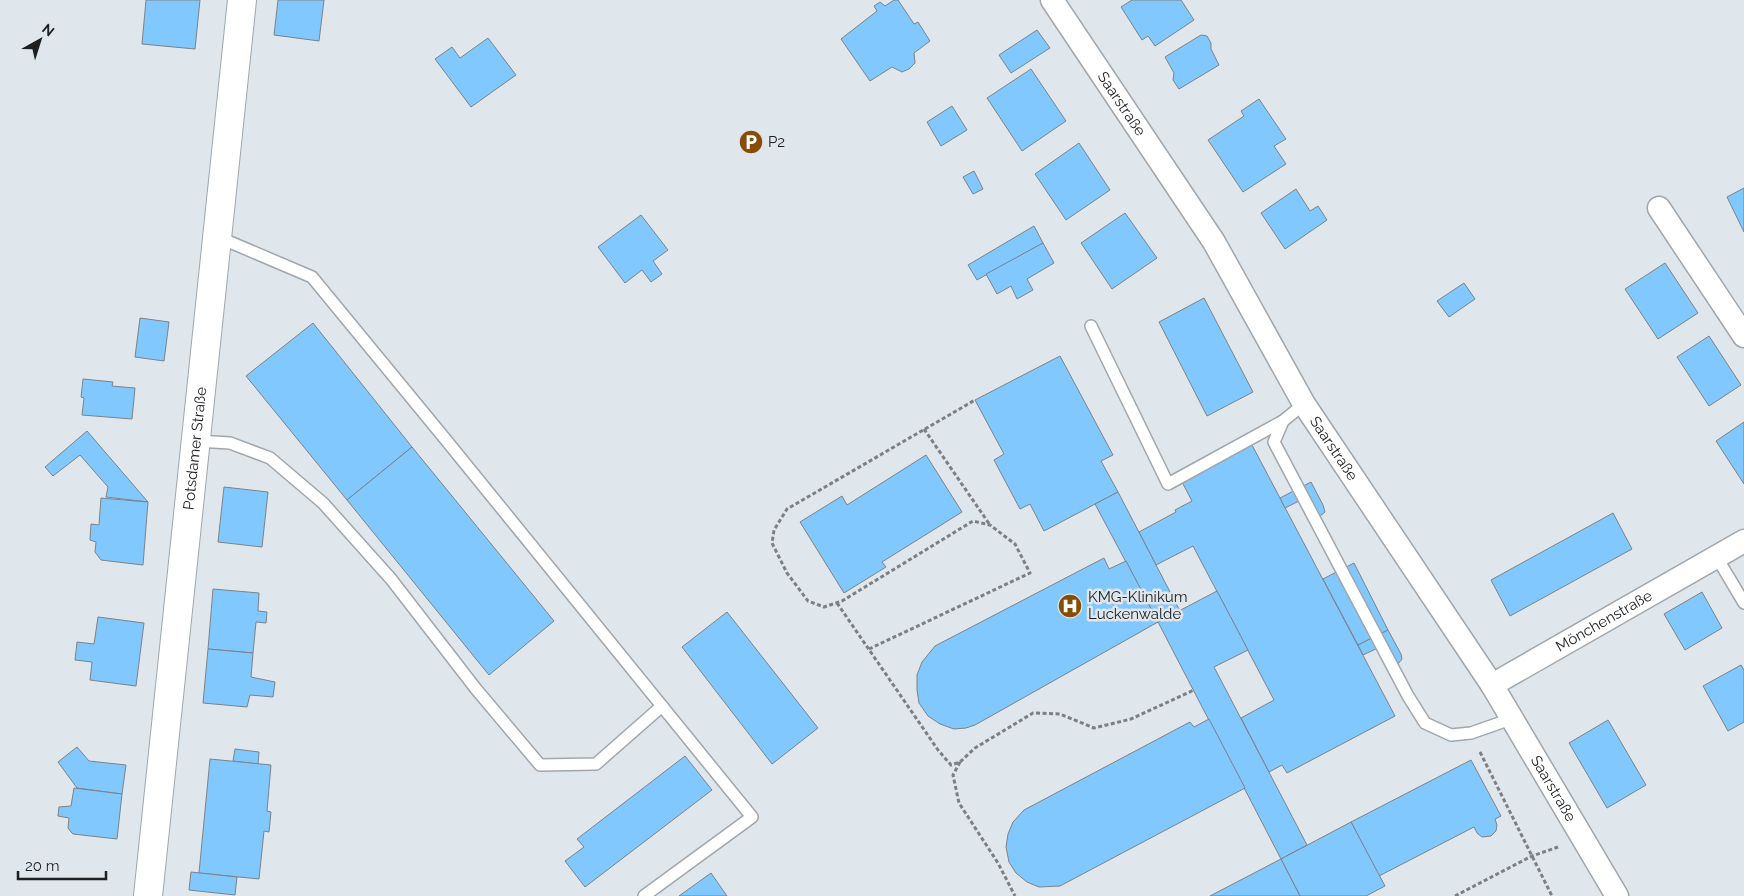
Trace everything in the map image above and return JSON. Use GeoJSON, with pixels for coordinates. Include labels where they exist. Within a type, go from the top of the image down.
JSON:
{"type":"FeatureCollection","features":[{"type":"Feature","properties":{"kind":"street","name":"Potsdamer Straße"},"geometry":{"type":"LineString","coordinates":[[148,896],[242,0]]}},
{"type":"Feature","properties":{"kind":"street","name":"Saarstraße"},"geometry":{"type":"LineString","coordinates":[[1052,0],[1214,242],[1304,404],[1492,685],[1617,896]]}},
{"type":"Feature","properties":{"kind":"street"},"geometry":{"type":"LineString","coordinates":[[1659,208],[1744,336]]}},
{"type":"Feature","properties":{"kind":"street","name":"Mönchenstraße"},"geometry":{"type":"LineString","coordinates":[[1492,685],[1744,541]]}},
{"type":"Feature","properties":{"kind":"lane"},"geometry":{"type":"LineString","coordinates":[[218,238],[312,277],[752,817],[644,896]]}},
{"type":"Feature","properties":{"kind":"lane"},"geometry":{"type":"LineString","coordinates":[[1091,326],[1168,484],[1283,421],[1304,404]]}},
{"type":"Feature","properties":{"kind":"lane"},"geometry":{"type":"LineString","coordinates":[[1283,421],[1274,442],[1408,696],[1425,723],[1451,735],[1471,733],[1511,719]]}},
{"type":"Feature","properties":{"kind":"lane"},"geometry":{"type":"LineString","coordinates":[[195,441],[230,443],[270,458],[322,503],[391,579],[540,766],[596,764],[662,706]]}},
{"type":"Feature","properties":{"kind":"lane"},"geometry":{"type":"LineString","coordinates":[[1716,556],[1744,603]]}},
{"type":"Feature","properties":{"kind":"path"},"geometry":{"type":"LineString","coordinates":[[975,400],[787,509],[774,530],[772,543],[787,573],[808,601],[824,607],[837,602],[973,521],[990,525]]}},
{"type":"Feature","properties":{"kind":"path"},"geometry":{"type":"LineString","coordinates":[[869,649],[1030,573],[1015,544],[990,525],[924,429]]}},
{"type":"Feature","properties":{"kind":"path"},"geometry":{"type":"LineString","coordinates":[[837,602],[938,750],[951,764],[960,762]]}},
{"type":"Feature","properties":{"kind":"path"},"geometry":{"type":"LineString","coordinates":[[1015,896],[998,863],[959,803],[952,776],[960,762],[975,748],[1033,713],[1060,714],[1094,728],[1130,719],[1194,690]]}},
{"type":"Feature","properties":{"kind":"path"},"geometry":{"type":"LineString","coordinates":[[1471,733],[1552,896]]}},
{"type":"Feature","properties":{"kind":"path"},"geometry":{"type":"LineString","coordinates":[[1455,896],[1532,856],[1582,839]]}},
{"type":"Feature","properties":{"kind":"building"},"geometry":{"type":"Polygon","coordinates":[[[146,0],[200,0],[195,49],[142,44],[146,0]]]}},
{"type":"Feature","properties":{"kind":"building"},"geometry":{"type":"Polygon","coordinates":[[[278,0],[324,0],[319,41],[274,35],[278,0]]]}},
{"type":"Feature","properties":{"kind":"building"},"geometry":{"type":"Polygon","coordinates":[[[894,0],[898,0],[914,24],[918,22],[930,41],[914,53],[915,63],[909,69],[902,72],[892,67],[870,81],[841,39],[877,11],[874,6],[880,2],[885,6],[894,0]]]}},
{"type":"Feature","properties":{"kind":"building"},"geometry":{"type":"Polygon","coordinates":[[[1132,0],[1181,0],[1194,20],[1155,46],[1148,36],[1142,40],[1121,7],[1132,0]]]}},
{"type":"Feature","properties":{"kind":"building"},"geometry":{"type":"Polygon","coordinates":[[[1037,30],[1050,48],[1011,73],[999,55],[1037,30]]]}},
{"type":"Feature","properties":{"kind":"building"},"geometry":{"type":"Polygon","coordinates":[[[1201,35],[1207,36],[1219,65],[1179,89],[1173,80],[1174,73],[1165,57],[1201,35]]]}},
{"type":"Feature","properties":{"kind":"building"},"geometry":{"type":"Polygon","coordinates":[[[488,38],[516,75],[471,107],[435,59],[452,47],[460,58],[488,38]]]}},
{"type":"Feature","properties":{"kind":"building"},"geometry":{"type":"Polygon","coordinates":[[[1031,69],[1066,121],[1022,151],[987,98],[1031,69]]]}},
{"type":"Feature","properties":{"kind":"building"},"geometry":{"type":"Polygon","coordinates":[[[1259,99],[1286,139],[1274,146],[1286,164],[1243,192],[1208,140],[1244,116],[1241,111],[1259,99]]]}},
{"type":"Feature","properties":{"kind":"building"},"geometry":{"type":"Polygon","coordinates":[[[952,106],[967,130],[941,146],[927,122],[952,106]]]}},
{"type":"Feature","properties":{"kind":"building"},"geometry":{"type":"Polygon","coordinates":[[[1079,143],[1110,190],[1066,220],[1035,174],[1079,143]]]}},
{"type":"Feature","properties":{"kind":"building"},"geometry":{"type":"Polygon","coordinates":[[[974,171],[983,189],[973,194],[963,177],[974,171]]]}},
{"type":"Feature","properties":{"kind":"building"},"geometry":{"type":"Polygon","coordinates":[[[1744,188],[1744,232],[1727,197],[1744,188]]]}},
{"type":"Feature","properties":{"kind":"building"},"geometry":{"type":"Polygon","coordinates":[[[1296,189],[1310,211],[1318,206],[1327,220],[1285,249],[1261,213],[1296,189]]]}},
{"type":"Feature","properties":{"kind":"building"},"geometry":{"type":"Polygon","coordinates":[[[1125,213],[1157,258],[1112,289],[1081,243],[1125,213]]]}},
{"type":"Feature","properties":{"kind":"building"},"geometry":{"type":"Polygon","coordinates":[[[641,215],[668,250],[653,261],[662,274],[651,282],[642,270],[625,283],[598,247],[641,215]]]}},
{"type":"Feature","properties":{"kind":"building"},"geometry":{"type":"Polygon","coordinates":[[[1034,226],[1043,243],[977,280],[968,265],[1034,226]]]}},
{"type":"Feature","properties":{"kind":"building"},"geometry":{"type":"Polygon","coordinates":[[[1043,243],[1054,263],[1027,279],[1033,290],[1017,299],[1011,286],[997,294],[986,274],[1043,243]]]}},
{"type":"Feature","properties":{"kind":"building"},"geometry":{"type":"Polygon","coordinates":[[[1665,263],[1698,313],[1658,339],[1625,289],[1665,263]]]}},
{"type":"Feature","properties":{"kind":"building"},"geometry":{"type":"Polygon","coordinates":[[[1464,283],[1475,299],[1449,317],[1437,301],[1464,283]]]}},
{"type":"Feature","properties":{"kind":"building"},"geometry":{"type":"Polygon","coordinates":[[[1204,298],[1253,392],[1207,416],[1159,322],[1204,298]]]}},
{"type":"Feature","properties":{"kind":"building"},"geometry":{"type":"Polygon","coordinates":[[[140,318],[169,322],[164,361],[135,357],[140,318]]]}},
{"type":"Feature","properties":{"kind":"building"},"geometry":{"type":"Polygon","coordinates":[[[313,323],[412,447],[347,500],[246,376],[313,323]]]}},
{"type":"Feature","properties":{"kind":"building"},"geometry":{"type":"Polygon","coordinates":[[[1709,336],[1741,385],[1709,406],[1677,357],[1709,336]]]}},
{"type":"Feature","properties":{"kind":"building"},"geometry":{"type":"Polygon","coordinates":[[[1060,356],[1113,455],[1101,461],[1118,492],[1044,531],[1030,504],[1020,509],[994,460],[1004,454],[975,400],[1060,356]]]}},
{"type":"Feature","properties":{"kind":"building"},"geometry":{"type":"Polygon","coordinates":[[[83,379],[113,382],[112,386],[135,388],[132,419],[82,415],[84,398],[81,397],[83,379]]]}},
{"type":"Feature","properties":{"kind":"building"},"geometry":{"type":"Polygon","coordinates":[[[1744,422],[1744,484],[1716,441],[1744,422]]]}},
{"type":"Feature","properties":{"kind":"building"},"geometry":{"type":"Polygon","coordinates":[[[87,431],[148,502],[106,497],[108,487],[80,455],[53,476],[45,467],[87,431]]]}},
{"type":"Feature","properties":{"kind":"building"},"geometry":{"type":"Polygon","coordinates":[[[1252,445],[1395,716],[1287,773],[1282,765],[1269,772],[1241,718],[1274,700],[1193,546],[1156,565],[1139,532],[1192,501],[1182,482],[1252,445]]]}},
{"type":"Feature","properties":{"kind":"building"},"geometry":{"type":"Polygon","coordinates":[[[412,447],[554,621],[489,675],[347,500],[412,447]]]}},
{"type":"Feature","properties":{"kind":"building"},"geometry":{"type":"Polygon","coordinates":[[[926,455],[962,512],[882,562],[886,567],[844,593],[800,522],[842,496],[847,505],[926,455]]]}},
{"type":"Feature","properties":{"kind":"building"},"geometry":{"type":"Polygon","coordinates":[[[1311,482],[1325,512],[1320,516],[1314,517],[1303,499],[1285,508],[1280,498],[1311,482]]]}},
{"type":"Feature","properties":{"kind":"building"},"geometry":{"type":"Polygon","coordinates":[[[224,487],[268,492],[262,547],[218,542],[224,487]]]}},
{"type":"Feature","properties":{"kind":"building"},"geometry":{"type":"Polygon","coordinates":[[[1118,492],[1180,611],[1158,622],[1095,504],[1118,492]]]}},
{"type":"Feature","properties":{"kind":"building"},"geometry":{"type":"Polygon","coordinates":[[[101,498],[148,502],[143,565],[101,560],[95,552],[96,542],[90,540],[91,524],[99,525],[101,498]]]}},
{"type":"Feature","properties":{"kind":"building"},"geometry":{"type":"Polygon","coordinates":[[[1613,513],[1632,549],[1510,616],[1491,580],[1613,513]]]}},
{"type":"Feature","properties":{"kind":"building"},"geometry":{"type":"Polygon","coordinates":[[[1104,558],[1109,569],[1126,561],[1158,622],[975,725],[954,729],[940,724],[928,716],[919,703],[917,675],[922,662],[935,646],[1104,558]]]}},
{"type":"Feature","properties":{"kind":"building"},"geometry":{"type":"Polygon","coordinates":[[[1354,563],[1388,630],[1358,645],[1323,579],[1354,563]]]}},
{"type":"Feature","properties":{"kind":"building"},"geometry":{"type":"Polygon","coordinates":[[[213,589],[259,593],[258,611],[267,612],[266,623],[256,622],[253,653],[208,649],[213,589]]]}},
{"type":"Feature","properties":{"kind":"building"},"geometry":{"type":"Polygon","coordinates":[[[1217,591],[1248,650],[1214,667],[1307,845],[1281,859],[1158,622],[1217,591]]]}},
{"type":"Feature","properties":{"kind":"building"},"geometry":{"type":"Polygon","coordinates":[[[1702,592],[1722,628],[1685,650],[1664,614],[1702,592]]]}},
{"type":"Feature","properties":{"kind":"building"},"geometry":{"type":"Polygon","coordinates":[[[727,612],[818,728],[772,764],[682,647],[727,612]]]}},
{"type":"Feature","properties":{"kind":"building"},"geometry":{"type":"Polygon","coordinates":[[[98,617],[144,623],[136,686],[90,680],[92,662],[75,660],[77,642],[94,644],[98,617]]]}},
{"type":"Feature","properties":{"kind":"building"},"geometry":{"type":"Polygon","coordinates":[[[1388,630],[1401,654],[1402,659],[1398,664],[1392,664],[1380,647],[1363,655],[1358,645],[1388,630]]]}},
{"type":"Feature","properties":{"kind":"building"},"geometry":{"type":"Polygon","coordinates":[[[208,649],[253,653],[251,677],[275,682],[273,697],[250,695],[247,707],[203,703],[208,649]]]}},
{"type":"Feature","properties":{"kind":"building"},"geometry":{"type":"Polygon","coordinates":[[[1741,665],[1744,670],[1744,722],[1728,731],[1703,686],[1741,665]]]}},
{"type":"Feature","properties":{"kind":"building"},"geometry":{"type":"Polygon","coordinates":[[[1209,719],[1245,788],[1060,886],[1039,887],[1027,882],[1016,873],[1009,862],[1006,847],[1008,834],[1013,822],[1024,810],[1190,722],[1194,727],[1209,719]]]}},
{"type":"Feature","properties":{"kind":"building"},"geometry":{"type":"Polygon","coordinates":[[[1608,720],[1646,785],[1607,808],[1569,743],[1608,720]]]}},
{"type":"Feature","properties":{"kind":"building"},"geometry":{"type":"Polygon","coordinates":[[[77,747],[89,761],[126,765],[122,794],[77,788],[58,762],[77,747]]]}},
{"type":"Feature","properties":{"kind":"building"},"geometry":{"type":"Polygon","coordinates":[[[235,749],[259,752],[258,764],[233,761],[235,749]]]}},
{"type":"Feature","properties":{"kind":"building"},"geometry":{"type":"Polygon","coordinates":[[[685,756],[712,790],[585,887],[565,861],[584,847],[577,839],[685,756]]]}},
{"type":"Feature","properties":{"kind":"building"},"geometry":{"type":"Polygon","coordinates":[[[210,759],[271,765],[267,811],[271,812],[269,832],[264,831],[259,879],[199,873],[210,759]]]}},
{"type":"Feature","properties":{"kind":"building"},"geometry":{"type":"Polygon","coordinates":[[[1471,760],[1501,816],[1495,819],[1496,831],[1491,836],[1482,837],[1474,827],[1379,876],[1351,822],[1471,760]]]}},
{"type":"Feature","properties":{"kind":"building"},"geometry":{"type":"Polygon","coordinates":[[[74,788],[122,794],[117,839],[73,834],[71,832],[68,828],[69,818],[58,816],[59,807],[71,806],[74,788]]]}},
{"type":"Feature","properties":{"kind":"building"},"geometry":{"type":"Polygon","coordinates":[[[1351,822],[1385,886],[1366,896],[1300,896],[1281,859],[1351,822]]]}},
{"type":"Feature","properties":{"kind":"building"},"geometry":{"type":"Polygon","coordinates":[[[1281,859],[1300,896],[1210,896],[1281,859]]]}},
{"type":"Feature","properties":{"kind":"building"},"geometry":{"type":"Polygon","coordinates":[[[191,872],[237,877],[235,895],[189,890],[191,872]]]}},
{"type":"Feature","properties":{"kind":"building"},"geometry":{"type":"Polygon","coordinates":[[[711,873],[727,896],[679,896],[711,873]]]}},
{"type":"Feature","properties":{"kind":"place","name":"P2"},"geometry":{"type":"Point","coordinates":[751,142]}},
{"type":"Feature","properties":{"kind":"place","name":"KMG-Klinikum Luckenwalde"},"geometry":{"type":"Point","coordinates":[1070,606]}}]}
